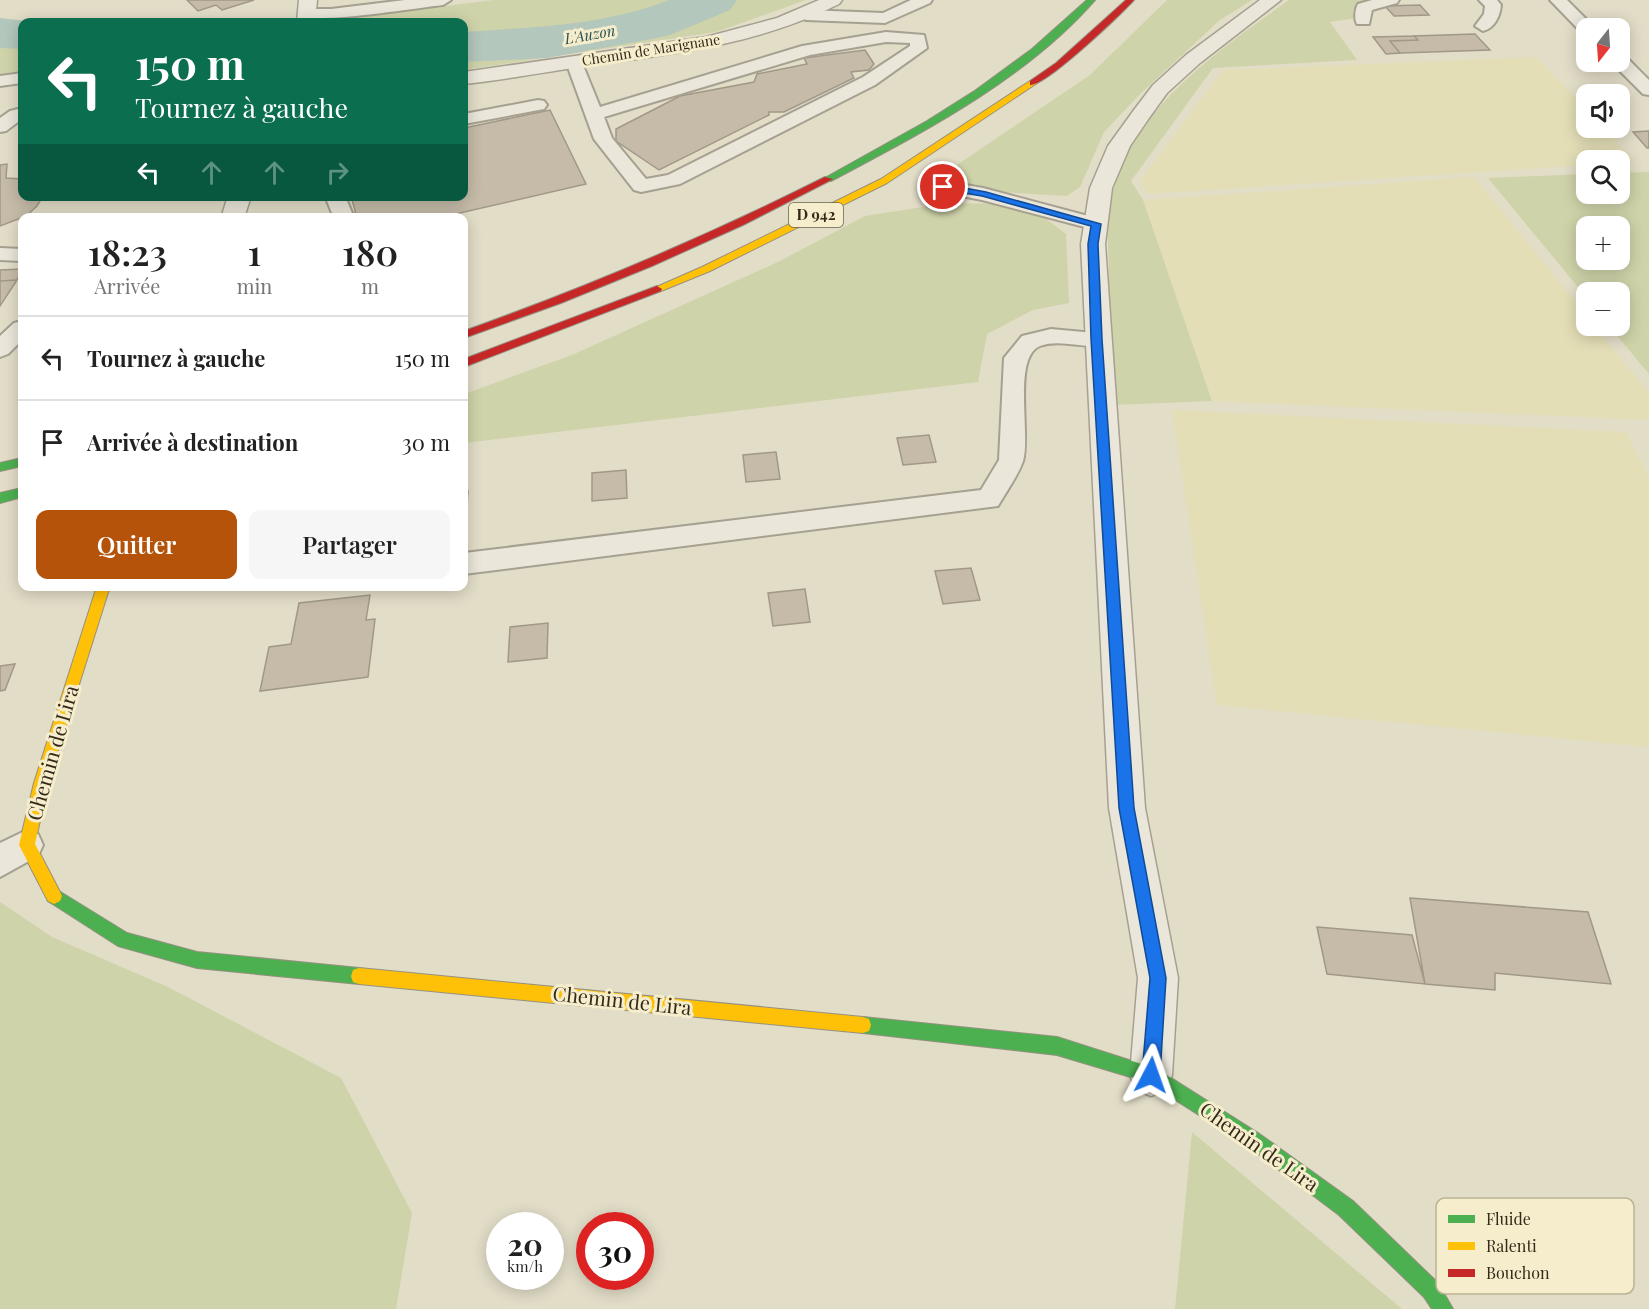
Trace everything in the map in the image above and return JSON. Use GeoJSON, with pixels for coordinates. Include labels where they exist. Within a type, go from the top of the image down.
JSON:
{"type":"FeatureCollection","features":[{"type":"Feature","properties":{"kind":"main road","name":"D 942"},"geometry":{"type":"LineString","coordinates":[[468,334],[519,316],[692,245],[827,180],[943,115],[999,77],[1018,64],[1092,0]]}},
{"type":"Feature","properties":{"kind":"main road","name":"D 942"},"geometry":{"type":"LineString","coordinates":[[468,362],[706,269],[884,182],[1059,65],[1130,0]]}},
{"type":"Feature","properties":{"kind":"main road"},"geometry":{"type":"LineString","coordinates":[[0,498],[18,494]]}},
{"type":"Feature","properties":{"kind":"main road","name":"Chemin de Lira"},"geometry":{"type":"LineString","coordinates":[[102,591],[40,783],[27,845],[54,897],[124,940],[197,960],[970,1035],[1057,1046],[1151,1075],[1252,1139],[1346,1208],[1431,1290],[1443,1309]]}},
{"type":"Feature","properties":{"kind":"street","name":"Chemin de Marignane"},"geometry":{"type":"LineString","coordinates":[[468,77],[709,43],[806,15],[832,0]]}},
{"type":"Feature","properties":{"kind":"street"},"geometry":{"type":"LineString","coordinates":[[1151,1075],[1158,978],[1127,808],[1096,339],[1093,244],[1101,188],[1119,146],[1160,89],[1193,60],[1272,0]]}},
{"type":"Feature","properties":{"kind":"lane"},"geometry":{"type":"LineString","coordinates":[[307,12],[331,14],[443,0]]}},
{"type":"Feature","properties":{"kind":"lane"},"geometry":{"type":"LineString","coordinates":[[806,15],[885,18],[924,0]]}},
{"type":"Feature","properties":{"kind":"lane"},"geometry":{"type":"LineString","coordinates":[[1363,21],[1364,7],[1391,0]]}},
{"type":"Feature","properties":{"kind":"lane"},"geometry":{"type":"LineString","coordinates":[[1483,26],[1492,15],[1493,5],[1487,0]]}},
{"type":"Feature","properties":{"kind":"lane"},"geometry":{"type":"LineString","coordinates":[[1558,0],[1576,18]]}},
{"type":"Feature","properties":{"kind":"lane"},"geometry":{"type":"LineString","coordinates":[[574,62],[603,139],[641,186],[673,180],[869,81],[919,48],[918,39],[886,38],[808,50],[594,114]]}},
{"type":"Feature","properties":{"kind":"lane"},"geometry":{"type":"LineString","coordinates":[[1630,71],[1649,90]]}},
{"type":"Feature","properties":{"kind":"lane"},"geometry":{"type":"LineString","coordinates":[[0,81],[18,79]]}},
{"type":"Feature","properties":{"kind":"lane"},"geometry":{"type":"LineString","coordinates":[[468,118],[538,105]]}},
{"type":"Feature","properties":{"kind":"lane"},"geometry":{"type":"LineString","coordinates":[[0,127],[18,114]]}},
{"type":"Feature","properties":{"kind":"lane"},"geometry":{"type":"LineString","coordinates":[[943,187],[983,194],[1096,224]]}},
{"type":"Feature","properties":{"kind":"lane"},"geometry":{"type":"LineString","coordinates":[[0,254],[18,255]]}},
{"type":"Feature","properties":{"kind":"lane"},"geometry":{"type":"LineString","coordinates":[[0,349],[18,332]]}},
{"type":"Feature","properties":{"kind":"lane"},"geometry":{"type":"LineString","coordinates":[[468,564],[989,499],[1011,460],[1015,358],[1030,341],[1051,336],[1096,339]]}},
{"type":"Feature","properties":{"kind":"lane"},"geometry":{"type":"LineString","coordinates":[[0,861],[27,845]]}},
{"type":"Feature","properties":{"kind":"shaded area"},"geometry":{"type":"Polygon","coordinates":[[[1536,57],[1576,99],[1576,138],[1613,138],[1624,150],[1576,150],[1576,166],[1148,194],[1140,181],[1223,70],[1536,57]]]}},
{"type":"Feature","properties":{"kind":"shaded area"},"geometry":{"type":"Polygon","coordinates":[[[1474,177],[1576,302],[1576,336],[1602,336],[1649,393],[1649,420],[1212,401],[1143,200],[1474,177]]]}},
{"type":"Feature","properties":{"kind":"shaded area"},"geometry":{"type":"Polygon","coordinates":[[[1172,410],[1626,432],[1649,478],[1649,747],[1217,705],[1172,410]]]}},
{"type":"Feature","properties":{"kind":"green space"},"geometry":{"type":"Polygon","coordinates":[[[494,0],[806,0],[716,32],[468,69],[468,18],[347,18],[494,0]]]}},
{"type":"Feature","properties":{"kind":"green space"},"geometry":{"type":"Polygon","coordinates":[[[1167,0],[1252,0],[1220,20],[1140,94],[1104,132],[1080,187],[1067,196],[999,192],[964,184],[942,175],[1090,75],[1167,0]]]}},
{"type":"Feature","properties":{"kind":"green space"},"geometry":{"type":"Polygon","coordinates":[[[1289,0],[1382,0],[1370,4],[1370,16],[1330,22],[1357,60],[1213,68],[1131,181],[1143,200],[1212,401],[1112,405],[1108,226],[1119,174],[1134,142],[1154,114],[1178,88],[1232,41],[1289,0]]]}},
{"type":"Feature","properties":{"kind":"green space"},"geometry":{"type":"Polygon","coordinates":[[[0,37],[18,38],[18,72],[0,74],[0,37]]]}},
{"type":"Feature","properties":{"kind":"green space"},"geometry":{"type":"Polygon","coordinates":[[[1649,172],[1649,374],[1617,336],[1630,336],[1630,282],[1576,282],[1576,285],[1488,178],[1576,174],[1576,204],[1630,204],[1630,173],[1649,172]]]}},
{"type":"Feature","properties":{"kind":"green space"},"geometry":{"type":"Polygon","coordinates":[[[949,203],[1004,204],[1041,215],[1066,234],[1069,303],[1033,310],[987,334],[978,382],[468,443],[468,393],[572,355],[780,261],[865,216],[949,203]]]}},
{"type":"Feature","properties":{"kind":"green space"},"geometry":{"type":"Polygon","coordinates":[[[0,902],[52,937],[168,987],[341,1078],[412,1213],[396,1309],[0,1309],[0,902]]]}},
{"type":"Feature","properties":{"kind":"green space"},"geometry":{"type":"Polygon","coordinates":[[[1192,1132],[1402,1309],[1175,1309],[1192,1132]]]}},
{"type":"Feature","properties":{"kind":"building"},"geometry":{"type":"Polygon","coordinates":[[[187,0],[254,0],[222,10],[216,5],[198,11],[187,0]]]}},
{"type":"Feature","properties":{"kind":"building"},"geometry":{"type":"Polygon","coordinates":[[[1420,5],[1429,15],[1394,16],[1385,6],[1420,5]]]}},
{"type":"Feature","properties":{"kind":"building"},"geometry":{"type":"Polygon","coordinates":[[[1475,34],[1490,50],[1400,53],[1390,41],[1418,40],[1414,36],[1475,34]]]}},
{"type":"Feature","properties":{"kind":"building"},"geometry":{"type":"Polygon","coordinates":[[[1414,36],[1418,40],[1390,41],[1400,53],[1386,54],[1373,37],[1414,36]]]}},
{"type":"Feature","properties":{"kind":"building"},"geometry":{"type":"Polygon","coordinates":[[[865,50],[874,64],[869,70],[851,72],[854,78],[784,112],[769,112],[769,115],[659,170],[616,141],[616,129],[680,96],[754,82],[757,74],[807,64],[804,58],[865,50]]]}},
{"type":"Feature","properties":{"kind":"building"},"geometry":{"type":"Polygon","coordinates":[[[550,110],[586,184],[460,213],[356,213],[352,201],[468,201],[468,127],[550,110]]]}},
{"type":"Feature","properties":{"kind":"building"},"geometry":{"type":"Polygon","coordinates":[[[1649,131],[1649,148],[1647,148],[1633,132],[1649,131]]]}},
{"type":"Feature","properties":{"kind":"building"},"geometry":{"type":"Polygon","coordinates":[[[7,164],[6,178],[18,179],[18,201],[40,201],[29,213],[18,213],[18,219],[0,226],[0,165],[7,164]]]}},
{"type":"Feature","properties":{"kind":"building"},"geometry":{"type":"Polygon","coordinates":[[[18,269],[17,280],[0,281],[0,270],[18,269]]]}},
{"type":"Feature","properties":{"kind":"building"},"geometry":{"type":"Polygon","coordinates":[[[17,280],[0,306],[0,281],[17,280]]]}},
{"type":"Feature","properties":{"kind":"building"},"geometry":{"type":"Polygon","coordinates":[[[929,435],[936,462],[903,465],[897,438],[929,435]]]}},
{"type":"Feature","properties":{"kind":"building"},"geometry":{"type":"Polygon","coordinates":[[[776,452],[780,479],[746,482],[743,455],[776,452]]]}},
{"type":"Feature","properties":{"kind":"building"},"geometry":{"type":"Polygon","coordinates":[[[626,470],[627,498],[592,501],[592,473],[626,470]]]}},
{"type":"Feature","properties":{"kind":"building"},"geometry":{"type":"Polygon","coordinates":[[[971,568],[980,600],[943,604],[935,571],[971,568]]]}},
{"type":"Feature","properties":{"kind":"building"},"geometry":{"type":"Polygon","coordinates":[[[805,589],[810,622],[773,626],[768,593],[805,589]]]}},
{"type":"Feature","properties":{"kind":"building"},"geometry":{"type":"Polygon","coordinates":[[[370,595],[366,620],[375,619],[368,677],[260,691],[269,647],[291,644],[299,603],[370,595]]]}},
{"type":"Feature","properties":{"kind":"building"},"geometry":{"type":"Polygon","coordinates":[[[548,623],[547,658],[508,662],[510,627],[548,623]]]}},
{"type":"Feature","properties":{"kind":"building"},"geometry":{"type":"Polygon","coordinates":[[[15,664],[5,690],[0,691],[0,666],[15,664]]]}},
{"type":"Feature","properties":{"kind":"building"},"geometry":{"type":"Polygon","coordinates":[[[1410,898],[1588,912],[1611,984],[1495,973],[1495,990],[1425,984],[1410,898]]]}},
{"type":"Feature","properties":{"kind":"building"},"geometry":{"type":"Polygon","coordinates":[[[1317,927],[1412,935],[1425,984],[1327,974],[1317,927]]]}},
{"type":"Feature","properties":{"kind":"waterway","name":"L'Auzon"},"geometry":{"type":"LineString","coordinates":[[468,47],[547,43],[652,24],[713,0]]}},
{"type":"Feature","properties":{"kind":"waterway","name":"L'Auzon"},"geometry":{"type":"LineString","coordinates":[[0,33],[18,34]]}},
{"type":"Feature","properties":{"kind":"traffic: fast"},"geometry":{"type":"LineString","coordinates":[[828,179],[979,92],[1035,51],[1091,0]]}},
{"type":"Feature","properties":{"kind":"traffic: fast"},"geometry":{"type":"LineString","coordinates":[[0,467],[18,463]]}},
{"type":"Feature","properties":{"kind":"traffic: fast"},"geometry":{"type":"LineString","coordinates":[[0,498],[18,494]]}},
{"type":"Feature","properties":{"kind":"traffic: fast"},"geometry":{"type":"LineString","coordinates":[[54,896],[124,940],[197,960],[359,976]]}},
{"type":"Feature","properties":{"kind":"traffic: fast"},"geometry":{"type":"LineString","coordinates":[[863,1025],[1057,1046],[1151,1075],[1252,1139],[1346,1208],[1431,1290],[1443,1309]]}},
{"type":"Feature","properties":{"kind":"traffic: slow"},"geometry":{"type":"LineString","coordinates":[[657,289],[706,269],[884,181],[1033,83]]}},
{"type":"Feature","properties":{"kind":"traffic: slow"},"geometry":{"type":"LineString","coordinates":[[54,896],[27,845],[41,783],[102,591]]}},
{"type":"Feature","properties":{"kind":"traffic: slow"},"geometry":{"type":"LineString","coordinates":[[359,976],[863,1025]]}},
{"type":"Feature","properties":{"kind":"traffic: jam"},"geometry":{"type":"LineString","coordinates":[[1033,83],[1059,65],[1130,0]]}},
{"type":"Feature","properties":{"kind":"traffic: jam"},"geometry":{"type":"LineString","coordinates":[[468,334],[557,301],[694,244],[828,179]]}},
{"type":"Feature","properties":{"kind":"traffic: jam"},"geometry":{"type":"LineString","coordinates":[[468,361],[657,289]]}},
{"type":"Feature","properties":{"kind":"route"},"geometry":{"type":"LineString","coordinates":[[943,187],[983,194],[1096,224],[1093,244],[1096,339],[1127,808],[1158,978],[1151,1075]]}}]}
